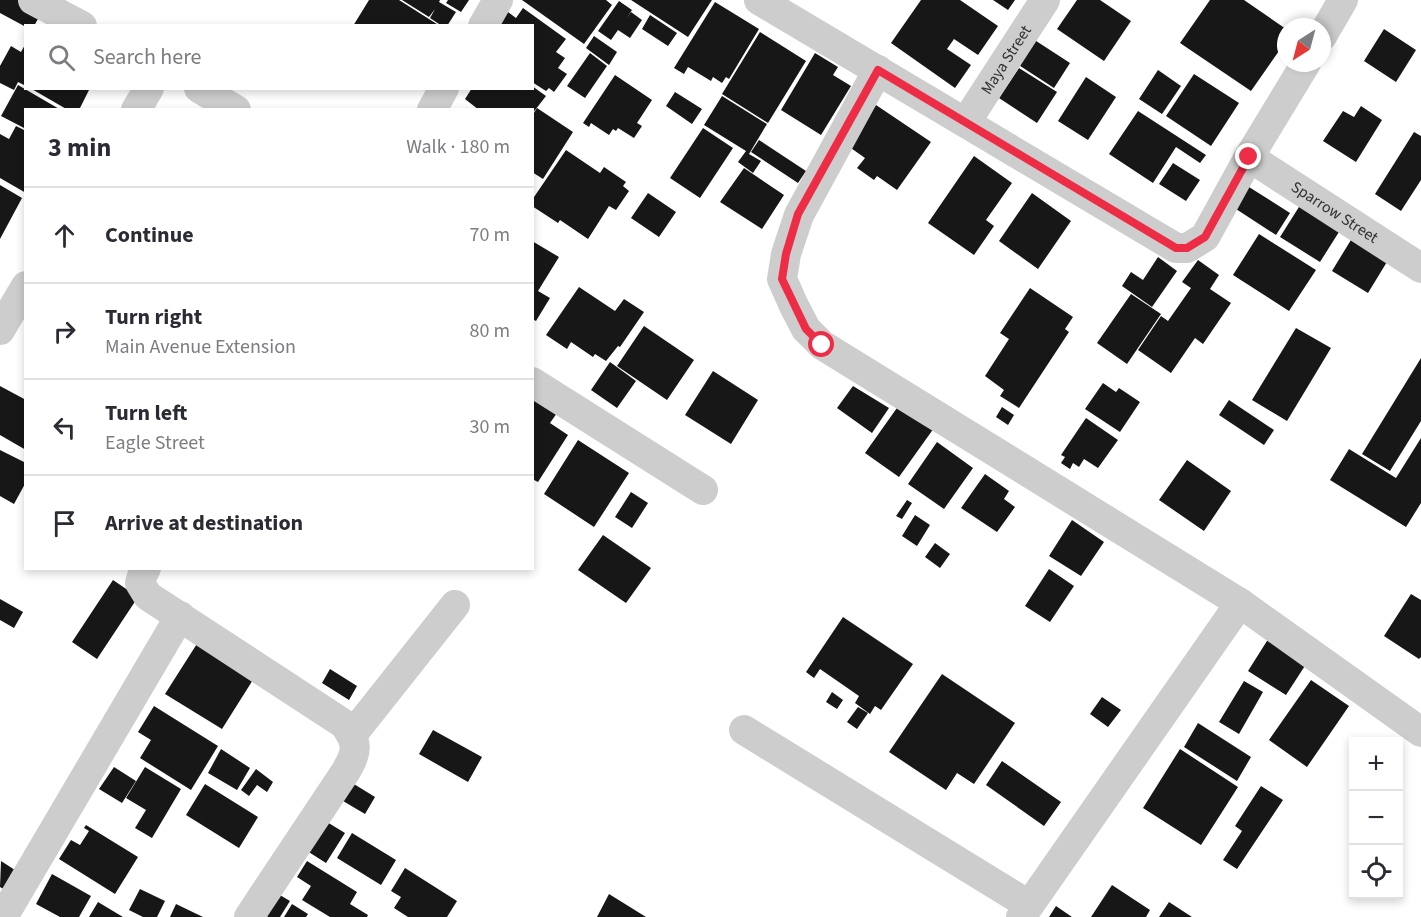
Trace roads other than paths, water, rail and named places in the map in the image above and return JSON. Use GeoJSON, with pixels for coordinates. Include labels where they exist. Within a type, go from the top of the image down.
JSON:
{"type":"FeatureCollection","features":[{"type":"Feature","properties":{"kind":"street"},"geometry":{"type":"LineString","coordinates":[[33,0],[78,24]]}},
{"type":"Feature","properties":{"kind":"street"},"geometry":{"type":"LineString","coordinates":[[484,24],[498,0]]}},
{"type":"Feature","properties":{"kind":"street"},"geometry":{"type":"LineString","coordinates":[[759,0],[1176,248],[1187,248],[1205,237],[1249,157],[1301,72]]}},
{"type":"Feature","properties":{"kind":"street","name":"Maya Street"},"geometry":{"type":"LineString","coordinates":[[966,122],[1045,0]]}},
{"type":"Feature","properties":{"kind":"street"},"geometry":{"type":"LineString","coordinates":[[1331,21],[1343,0]]}},
{"type":"Feature","properties":{"kind":"street"},"geometry":{"type":"LineString","coordinates":[[878,70],[798,214],[786,254],[782,279],[806,329],[822,345],[1240,603],[1421,732]]}},
{"type":"Feature","properties":{"kind":"street"},"geometry":{"type":"LineString","coordinates":[[137,108],[148,90]]}},
{"type":"Feature","properties":{"kind":"street"},"geometry":{"type":"LineString","coordinates":[[203,90],[233,108]]}},
{"type":"Feature","properties":{"kind":"street"},"geometry":{"type":"LineString","coordinates":[[433,108],[443,90]]}},
{"type":"Feature","properties":{"kind":"street","name":"Sparrow Street"},"geometry":{"type":"LineString","coordinates":[[1249,157],[1421,268]]}},
{"type":"Feature","properties":{"kind":"street"},"geometry":{"type":"LineString","coordinates":[[0,330],[24,289]]}},
{"type":"Feature","properties":{"kind":"street"},"geometry":{"type":"LineString","coordinates":[[534,383],[703,490]]}},
{"type":"Feature","properties":{"kind":"street"},"geometry":{"type":"LineString","coordinates":[[147,582],[180,616],[344,724],[356,744],[355,756],[351,763],[249,917]]}},
{"type":"Feature","properties":{"kind":"street"},"geometry":{"type":"LineString","coordinates":[[744,730],[1025,911],[1240,603]]}},
{"type":"Feature","properties":{"kind":"street"},"geometry":{"type":"LineString","coordinates":[[352,735],[455,605]]}},
{"type":"Feature","properties":{"kind":"street"},"geometry":{"type":"LineString","coordinates":[[3,917],[180,616]]}}]}
